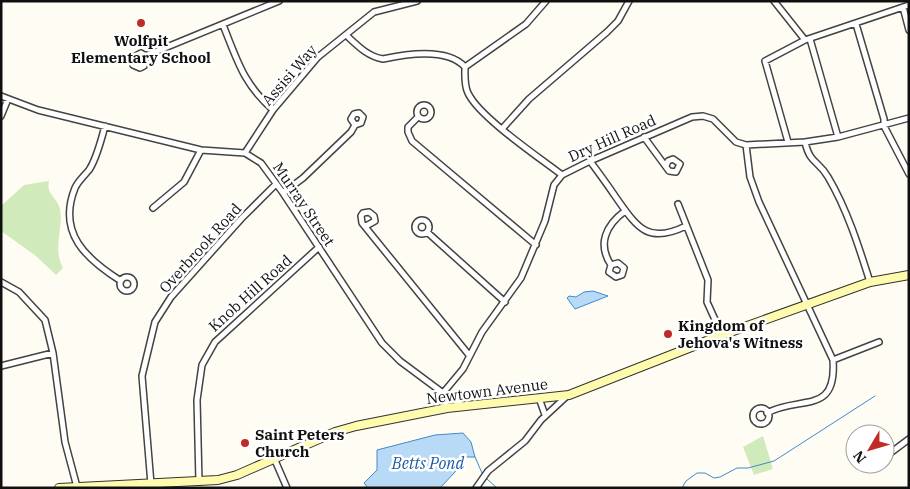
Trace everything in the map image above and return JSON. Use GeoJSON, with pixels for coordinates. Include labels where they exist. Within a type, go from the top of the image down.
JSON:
{"type":"FeatureCollection","features":[{"type":"Feature","properties":{"kind":"main road","name":"Newtown Avenue"},"geometry":{"type":"LineString","coordinates":[[60,488],[199,482],[225,479],[335,432],[356,426],[447,408],[569,395],[722,335],[870,282],[909,275]]}},
{"type":"Feature","properties":{"kind":"street"},"geometry":{"type":"LineString","coordinates":[[145,56],[279,1]]}},
{"type":"Feature","properties":{"kind":"street","name":"Assisi Way"},"geometry":{"type":"LineString","coordinates":[[245,153],[273,110],[318,57],[374,12],[417,1]]}},
{"type":"Feature","properties":{"kind":"street"},"geometry":{"type":"LineString","coordinates":[[465,66],[526,24],[546,1]]}},
{"type":"Feature","properties":{"kind":"street"},"geometry":{"type":"LineString","coordinates":[[502,129],[530,99],[618,21],[629,1]]}},
{"type":"Feature","properties":{"kind":"street"},"geometry":{"type":"LineString","coordinates":[[774,1],[808,40],[838,137]]}},
{"type":"Feature","properties":{"kind":"street"},"geometry":{"type":"LineString","coordinates":[[788,142],[765,62],[808,40],[906,6],[909,30]]}},
{"type":"Feature","properties":{"kind":"street"},"geometry":{"type":"LineString","coordinates":[[856,24],[884,119],[884,126],[909,174]]}},
{"type":"Feature","properties":{"kind":"street"},"geometry":{"type":"LineString","coordinates":[[223,25],[245,78],[255,93],[273,110]]}},
{"type":"Feature","properties":{"kind":"street"},"geometry":{"type":"LineString","coordinates":[[346,35],[368,55],[376,58],[436,55],[460,61],[465,66],[468,93],[475,104],[502,129],[562,175]]}},
{"type":"Feature","properties":{"kind":"street"},"geometry":{"type":"LineString","coordinates":[[1,96],[38,110],[201,150],[245,153]]}},
{"type":"Feature","properties":{"kind":"street"},"geometry":{"type":"LineString","coordinates":[[1,116],[8,99]]}},
{"type":"Feature","properties":{"kind":"street"},"geometry":{"type":"LineString","coordinates":[[418,116],[408,127],[412,141],[536,245]]}},
{"type":"Feature","properties":{"kind":"street","name":"Dry Hill Road"},"geometry":{"type":"LineString","coordinates":[[443,393],[463,369],[469,355],[521,278],[545,221],[554,185],[562,175],[644,136],[692,117],[704,116],[713,119],[736,142],[746,145]]}},
{"type":"Feature","properties":{"kind":"street"},"geometry":{"type":"LineString","coordinates":[[767,413],[774,409],[818,401],[829,392],[834,375],[833,360],[806,306],[759,202],[750,177],[746,145],[805,142],[838,137],[909,118]]}},
{"type":"Feature","properties":{"kind":"street"},"geometry":{"type":"LineString","coordinates":[[283,193],[323,159],[351,132],[355,125]]}},
{"type":"Feature","properties":{"kind":"street"},"geometry":{"type":"LineString","coordinates":[[105,126],[89,169],[75,188],[69,218],[71,234],[88,256],[121,281]]}},
{"type":"Feature","properties":{"kind":"street"},"geometry":{"type":"LineString","coordinates":[[644,136],[666,166]]}},
{"type":"Feature","properties":{"kind":"street"},"geometry":{"type":"LineString","coordinates":[[805,142],[808,155],[827,176],[854,232],[870,282]]}},
{"type":"Feature","properties":{"kind":"street"},"geometry":{"type":"LineString","coordinates":[[153,208],[184,182],[201,150]]}},
{"type":"Feature","properties":{"kind":"street","name":"Murray Street"},"geometry":{"type":"LineString","coordinates":[[245,153],[261,163],[283,193],[382,343],[400,361],[463,406]]}},
{"type":"Feature","properties":{"kind":"street"},"geometry":{"type":"LineString","coordinates":[[590,161],[625,211],[642,230],[649,233],[670,234],[686,226]]}},
{"type":"Feature","properties":{"kind":"street","name":"Overbrook Road"},"geometry":{"type":"LineString","coordinates":[[151,484],[142,376],[155,322],[171,297],[241,219],[276,184]]}},
{"type":"Feature","properties":{"kind":"street"},"geometry":{"type":"LineString","coordinates":[[678,204],[708,280],[707,302],[722,335]]}},
{"type":"Feature","properties":{"kind":"street"},"geometry":{"type":"LineString","coordinates":[[611,265],[604,251],[604,237],[610,224],[625,211]]}},
{"type":"Feature","properties":{"kind":"street"},"geometry":{"type":"LineString","coordinates":[[366,226],[469,355]]}},
{"type":"Feature","properties":{"kind":"street"},"geometry":{"type":"LineString","coordinates":[[428,232],[505,302]]}},
{"type":"Feature","properties":{"kind":"street","name":"Knob Hill Road"},"geometry":{"type":"LineString","coordinates":[[199,482],[197,400],[202,365],[215,342],[319,247]]}},
{"type":"Feature","properties":{"kind":"street"},"geometry":{"type":"LineString","coordinates":[[1,282],[19,292],[45,320],[53,353],[65,442],[77,487]]}},
{"type":"Feature","properties":{"kind":"street"},"geometry":{"type":"LineString","coordinates":[[833,360],[879,342]]}},
{"type":"Feature","properties":{"kind":"street"},"geometry":{"type":"LineString","coordinates":[[1,366],[53,353]]}},
{"type":"Feature","properties":{"kind":"street"},"geometry":{"type":"LineString","coordinates":[[443,393],[447,408]]}},
{"type":"Feature","properties":{"kind":"street"},"geometry":{"type":"LineString","coordinates":[[476,488],[488,471],[525,441],[545,415],[569,395]]}},
{"type":"Feature","properties":{"kind":"street"},"geometry":{"type":"LineString","coordinates":[[540,398],[545,415]]}},
{"type":"Feature","properties":{"kind":"street"},"geometry":{"type":"LineString","coordinates":[[895,450],[909,439]]}},
{"type":"Feature","properties":{"kind":"street"},"geometry":{"type":"LineString","coordinates":[[274,458],[287,488]]}},
{"type":"Feature","properties":{"kind":"green space"},"geometry":{"type":"Polygon","coordinates":[[[49,181],[50,193],[59,205],[61,216],[58,253],[63,268],[56,275],[36,256],[1,231],[1,206],[24,185],[49,181]]]}},
{"type":"Feature","properties":{"kind":"green space"},"geometry":{"type":"Polygon","coordinates":[[[763,436],[773,469],[754,475],[743,447],[763,436]]]}},
{"type":"Feature","properties":{"kind":"water"},"geometry":{"type":"Polygon","coordinates":[[[593,291],[608,296],[575,309],[567,298],[569,296],[576,297],[584,292],[593,291]]]}},
{"type":"Feature","properties":{"kind":"water","name":"Betts Pond"},"geometry":{"type":"Polygon","coordinates":[[[463,433],[471,442],[475,457],[466,457],[440,488],[368,488],[364,483],[377,470],[377,450],[435,435],[463,433]]]}},
{"type":"Feature","properties":{"kind":"waterway"},"geometry":{"type":"LineString","coordinates":[[682,488],[686,481],[697,473],[705,473],[714,478],[737,468],[748,468],[774,461],[875,396]]}},
{"type":"Feature","properties":{"kind":"waterway"},"geometry":{"type":"LineString","coordinates":[[475,457],[482,473]]}},
{"type":"Feature","properties":{"kind":"waterway"},"geometry":{"type":"LineString","coordinates":[[487,479],[497,488]]}},
{"type":"Feature","properties":{"kind":"place","name":"Wolfpit Elementary School"},"geometry":{"type":"Point","coordinates":[141,23]}},
{"type":"Feature","properties":{"kind":"place","name":"Kingdom of Jehova's Witness"},"geometry":{"type":"Point","coordinates":[668,334]}},
{"type":"Feature","properties":{"kind":"place","name":"Saint Peters Church"},"geometry":{"type":"Point","coordinates":[245,443]}}]}
